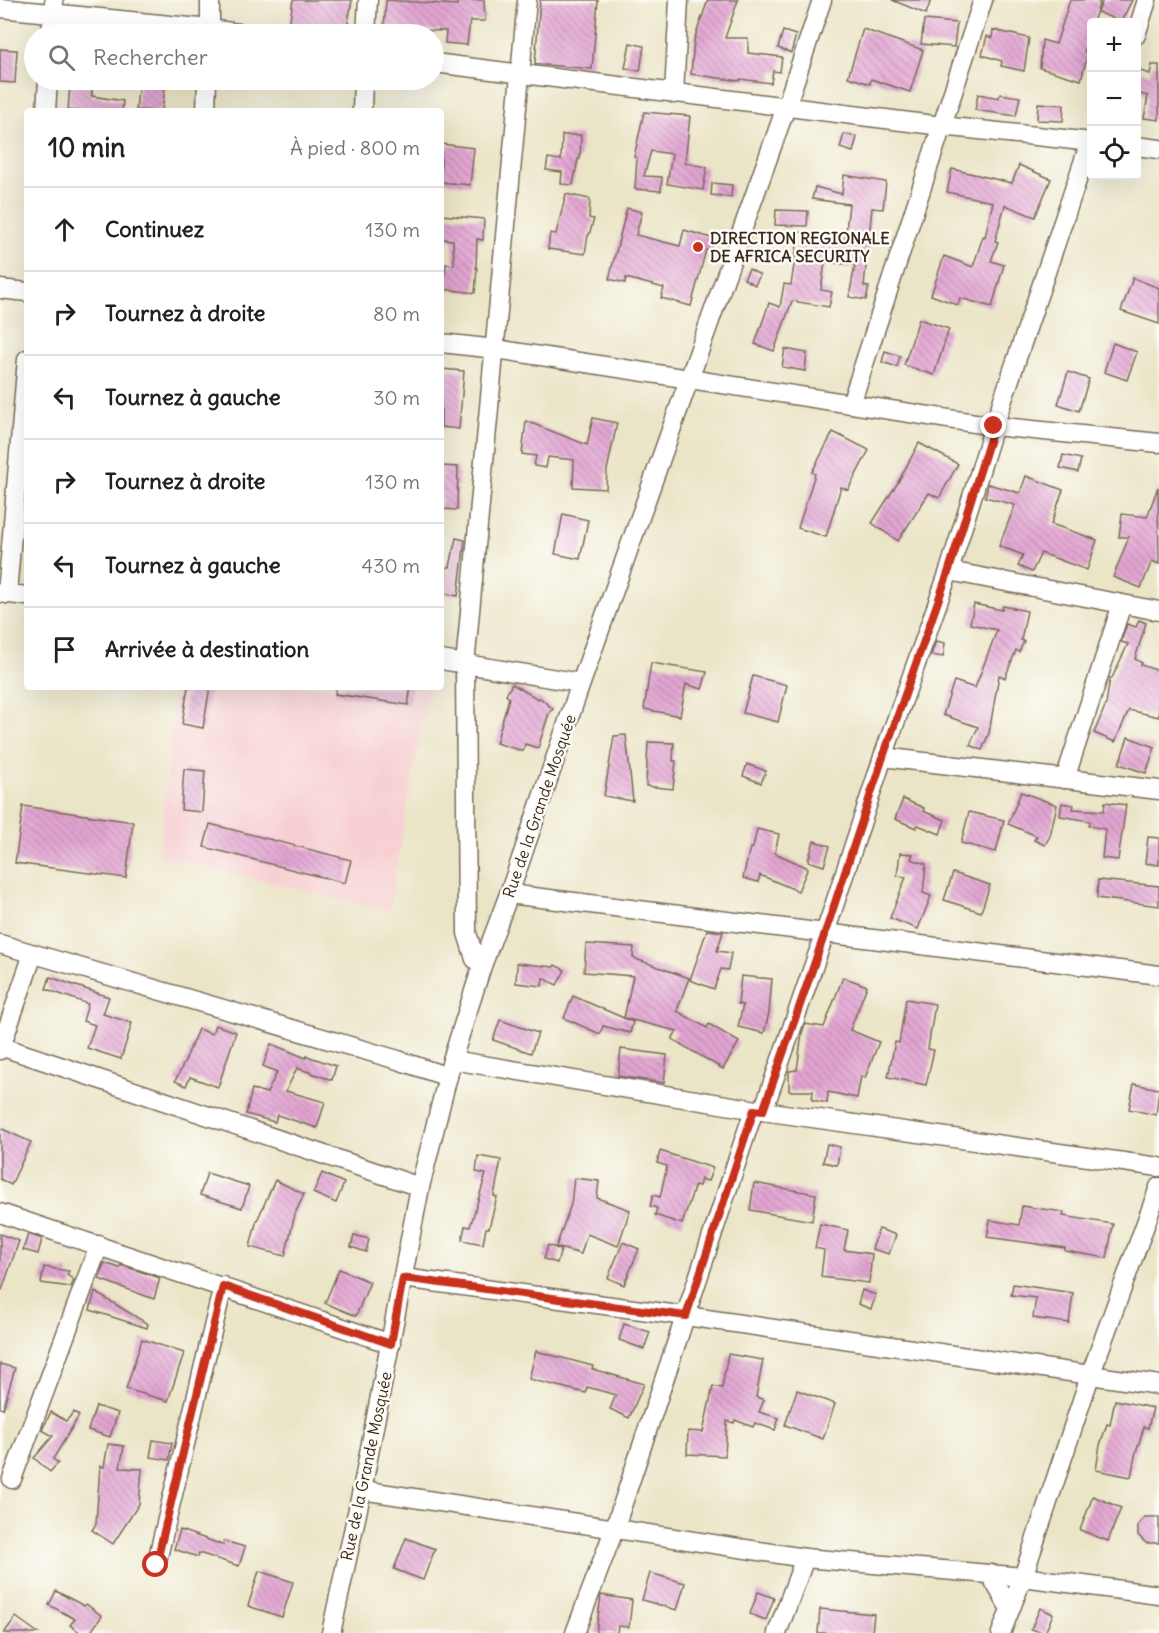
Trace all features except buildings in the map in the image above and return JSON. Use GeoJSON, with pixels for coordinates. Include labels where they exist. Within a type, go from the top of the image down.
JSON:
{"type":"FeatureCollection","features":[{"type":"Feature","properties":{"kind":"street"},"geometry":{"type":"LineString","coordinates":[[210,0],[210,24]]}},
{"type":"Feature","properties":{"kind":"street"},"geometry":{"type":"LineString","coordinates":[[367,24],[368,0]]}},
{"type":"Feature","properties":{"kind":"street"},"geometry":{"type":"LineString","coordinates":[[482,966],[475,959],[467,933],[465,665],[527,0]]}},
{"type":"Feature","properties":{"kind":"street"},"geometry":{"type":"LineString","coordinates":[[674,94],[679,0]]}},
{"type":"Feature","properties":{"kind":"street","name":"Rue de la Grande Mosquée"},"geometry":{"type":"LineString","coordinates":[[331,1633],[362,1490],[420,1187],[450,1069],[482,966],[509,894],[580,683],[786,107],[822,0]]}},
{"type":"Feature","properties":{"kind":"street"},"geometry":{"type":"LineString","coordinates":[[851,404],[983,0]]}},
{"type":"Feature","properties":{"kind":"street"},"geometry":{"type":"LineString","coordinates":[[1141,21],[1147,0]]}},
{"type":"Feature","properties":{"kind":"street"},"geometry":{"type":"LineString","coordinates":[[0,8],[53,6],[162,24]]}},
{"type":"Feature","properties":{"kind":"street"},"geometry":{"type":"LineString","coordinates":[[52,24],[53,6]]}},
{"type":"Feature","properties":{"kind":"street"},"geometry":{"type":"LineString","coordinates":[[444,64],[674,94],[1087,142]]}},
{"type":"Feature","properties":{"kind":"street"},"geometry":{"type":"LineString","coordinates":[[46,108],[47,90]]}},
{"type":"Feature","properties":{"kind":"street"},"geometry":{"type":"LineString","coordinates":[[206,108],[207,90]]}},
{"type":"Feature","properties":{"kind":"street"},"geometry":{"type":"LineString","coordinates":[[362,108],[363,90]]}},
{"type":"Feature","properties":{"kind":"street"},"geometry":{"type":"LineString","coordinates":[[1141,147],[1159,149]]}},
{"type":"Feature","properties":{"kind":"street"},"geometry":{"type":"LineString","coordinates":[[575,1633],[614,1530],[759,1110],[825,933],[883,757],[949,570],[994,426],[1087,154]]}},
{"type":"Feature","properties":{"kind":"street"},"geometry":{"type":"LineString","coordinates":[[0,289],[24,292]]}},
{"type":"Feature","properties":{"kind":"street"},"geometry":{"type":"LineString","coordinates":[[444,343],[496,349],[994,426],[1159,443]]}},
{"type":"Feature","properties":{"kind":"street"},"geometry":{"type":"LineString","coordinates":[[24,390],[4,593],[24,596]]}},
{"type":"Feature","properties":{"kind":"street"},"geometry":{"type":"LineString","coordinates":[[949,570],[1159,611]]}},
{"type":"Feature","properties":{"kind":"street"},"geometry":{"type":"LineString","coordinates":[[1065,778],[1122,604]]}},
{"type":"Feature","properties":{"kind":"street"},"geometry":{"type":"LineString","coordinates":[[444,661],[580,683]]}},
{"type":"Feature","properties":{"kind":"street"},"geometry":{"type":"LineString","coordinates":[[883,757],[1159,790]]}},
{"type":"Feature","properties":{"kind":"street"},"geometry":{"type":"LineString","coordinates":[[509,894],[1159,975]]}},
{"type":"Feature","properties":{"kind":"street"},"geometry":{"type":"LineString","coordinates":[[0,944],[398,1060],[1159,1167]]}},
{"type":"Feature","properties":{"kind":"street"},"geometry":{"type":"LineString","coordinates":[[33,954],[0,1048],[420,1187]]}},
{"type":"Feature","properties":{"kind":"street"},"geometry":{"type":"LineString","coordinates":[[1001,1633],[1023,1577],[1090,1376],[1159,1187]]}},
{"type":"Feature","properties":{"kind":"street"},"geometry":{"type":"LineString","coordinates":[[0,1213],[391,1344]]}},
{"type":"Feature","properties":{"kind":"street"},"geometry":{"type":"LineString","coordinates":[[12,1479],[99,1245]]}},
{"type":"Feature","properties":{"kind":"street"},"geometry":{"type":"LineString","coordinates":[[403,1278],[686,1316],[1159,1385]]}},
{"type":"Feature","properties":{"kind":"street"},"geometry":{"type":"LineString","coordinates":[[156,1565],[223,1286]]}},
{"type":"Feature","properties":{"kind":"street"},"geometry":{"type":"LineString","coordinates":[[362,1490],[805,1558],[1023,1577],[1159,1594]]}},
{"type":"Feature","properties":{"kind":"street"},"geometry":{"type":"LineString","coordinates":[[777,1633],[805,1558]]}},
{"type":"Feature","properties":{"kind":"street"},"geometry":{"type":"LineString","coordinates":[[990,1574],[1010,1609]]}},
{"type":"Feature","properties":{"kind":"shaded area"},"geometry":{"type":"Polygon","coordinates":[[[175,690],[427,690],[389,912],[159,855],[175,690]]]}},
{"type":"Feature","properties":{"kind":"place","name":"DIRECTION REGIONALE DE AFRICA SECURITY"},"geometry":{"type":"Point","coordinates":[698,247]}},
{"type":"Feature","properties":{"kind":"route"},"geometry":{"type":"LineString","coordinates":[[156,1565],[223,1286],[391,1344],[403,1278],[686,1316],[754,1110],[763,1111],[825,933],[883,757],[949,570],[994,426]]}}]}
